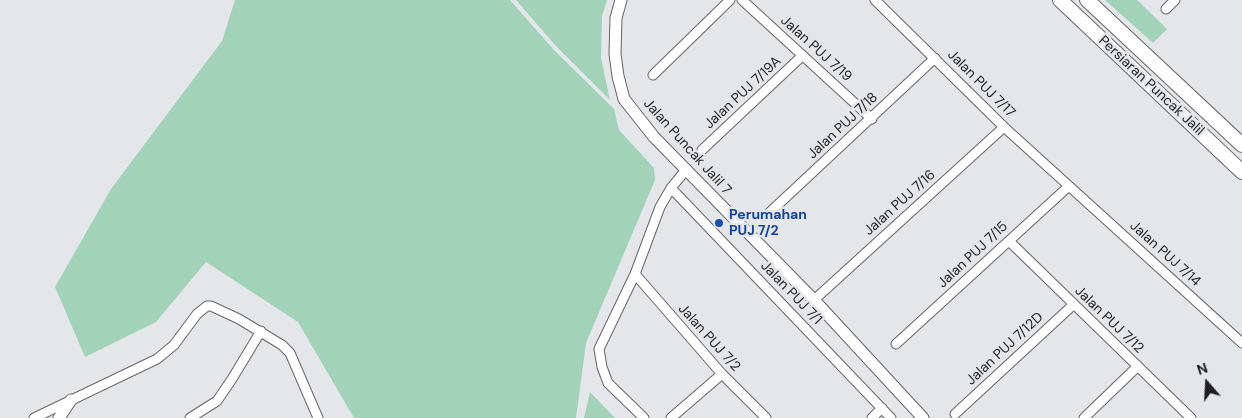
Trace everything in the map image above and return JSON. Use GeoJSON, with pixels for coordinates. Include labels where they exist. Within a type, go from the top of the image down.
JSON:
{"type":"FeatureCollection","features":[{"type":"Feature","properties":{"kind":"main road","name":"Persiaran Puncak Jalil"},"geometry":{"type":"LineString","coordinates":[[1060,0],[1242,172]]}},
{"type":"Feature","properties":{"kind":"main road","name":"Persiaran Puncak Jalil"},"geometry":{"type":"LineString","coordinates":[[1087,0],[1242,145]]}},
{"type":"Feature","properties":{"kind":"street","name":"Jalan Puncak Jalil 7"},"geometry":{"type":"LineString","coordinates":[[621,0],[616,18],[615,54],[624,99],[654,137],[814,300],[923,418]]}},
{"type":"Feature","properties":{"kind":"street"},"geometry":{"type":"LineString","coordinates":[[653,75],[730,0]]}},
{"type":"Feature","properties":{"kind":"street","name":"Jalan PUJ 7/19"},"geometry":{"type":"LineString","coordinates":[[742,0],[872,119]]}},
{"type":"Feature","properties":{"kind":"street","name":"Jalan PUJ 7/17"},"geometry":{"type":"LineString","coordinates":[[875,0],[1004,127],[1069,186]]}},
{"type":"Feature","properties":{"kind":"street"},"geometry":{"type":"LineString","coordinates":[[1166,9],[1175,0]]}},
{"type":"Feature","properties":{"kind":"street","name":"Jalan PUJ 7/19A"},"geometry":{"type":"LineString","coordinates":[[702,150],[802,56]]}},
{"type":"Feature","properties":{"kind":"street","name":"Jalan PUJ 7/18"},"geometry":{"type":"LineString","coordinates":[[769,213],[872,119],[935,58]]}},
{"type":"Feature","properties":{"kind":"street","name":"Jalan PUJ 7/16"},"geometry":{"type":"LineString","coordinates":[[814,300],[1004,127]]}},
{"type":"Feature","properties":{"kind":"street"},"geometry":{"type":"LineString","coordinates":[[644,418],[608,383],[599,349],[635,274],[660,207],[671,188],[686,171]]}},
{"type":"Feature","properties":{"kind":"street","name":"Jalan PUJ 7/15"},"geometry":{"type":"LineString","coordinates":[[896,344],[1069,186]]}},
{"type":"Feature","properties":{"kind":"street","name":"Jalan PUJ 7/14"},"geometry":{"type":"LineString","coordinates":[[1069,186],[1242,343]]}},
{"type":"Feature","properties":{"kind":"street","name":"Jalan PUJ 7/1"},"geometry":{"type":"LineString","coordinates":[[671,188],[891,418]]}},
{"type":"Feature","properties":{"kind":"street","name":"Jalan PUJ 7/12"},"geometry":{"type":"LineString","coordinates":[[1009,241],[1191,418]]}},
{"type":"Feature","properties":{"kind":"street","name":"Jalan PUJ 7/2"},"geometry":{"type":"LineString","coordinates":[[635,274],[722,374],[766,418]]}},
{"type":"Feature","properties":{"kind":"street","name":"Jalan PUJ 7/12D"},"geometry":{"type":"LineString","coordinates":[[955,414],[1074,305]]}},
{"type":"Feature","properties":{"kind":"street"},"geometry":{"type":"LineString","coordinates":[[34,418],[157,359],[174,344],[197,314],[206,306],[219,309],[261,331],[282,345],[290,353],[318,418]]}},
{"type":"Feature","properties":{"kind":"street"},"geometry":{"type":"LineString","coordinates":[[195,417],[217,401],[261,331]]}},
{"type":"Feature","properties":{"kind":"street"},"geometry":{"type":"LineString","coordinates":[[1084,418],[1138,366]]}},
{"type":"Feature","properties":{"kind":"street"},"geometry":{"type":"LineString","coordinates":[[671,418],[722,374]]}},
{"type":"Feature","properties":{"kind":"street"},"geometry":{"type":"LineString","coordinates":[[59,418],[71,400]]}},
{"type":"Feature","properties":{"kind":"street"},"geometry":{"type":"LineString","coordinates":[[872,418],[882,408]]}},
{"type":"Feature","properties":{"kind":"green space"},"geometry":{"type":"Polygon","coordinates":[[[235,0],[510,0],[554,50],[614,109],[619,130],[654,168],[655,180],[586,343],[576,418],[354,418],[298,322],[206,262],[156,322],[85,357],[55,287],[111,189],[222,41],[235,0]]]}},
{"type":"Feature","properties":{"kind":"green space"},"geometry":{"type":"Polygon","coordinates":[[[516,0],[607,0],[602,16],[601,58],[610,100],[555,45],[516,0]]]}},
{"type":"Feature","properties":{"kind":"green space"},"geometry":{"type":"Polygon","coordinates":[[[1105,0],[1137,0],[1167,29],[1153,43],[1105,0]]]}},
{"type":"Feature","properties":{"kind":"green space"},"geometry":{"type":"Polygon","coordinates":[[[590,392],[615,418],[584,418],[590,392]]]}},
{"type":"Feature","properties":{"kind":"place","name":"Perumahan PUJ 7/2"},"geometry":{"type":"Point","coordinates":[719,223]}}]}
